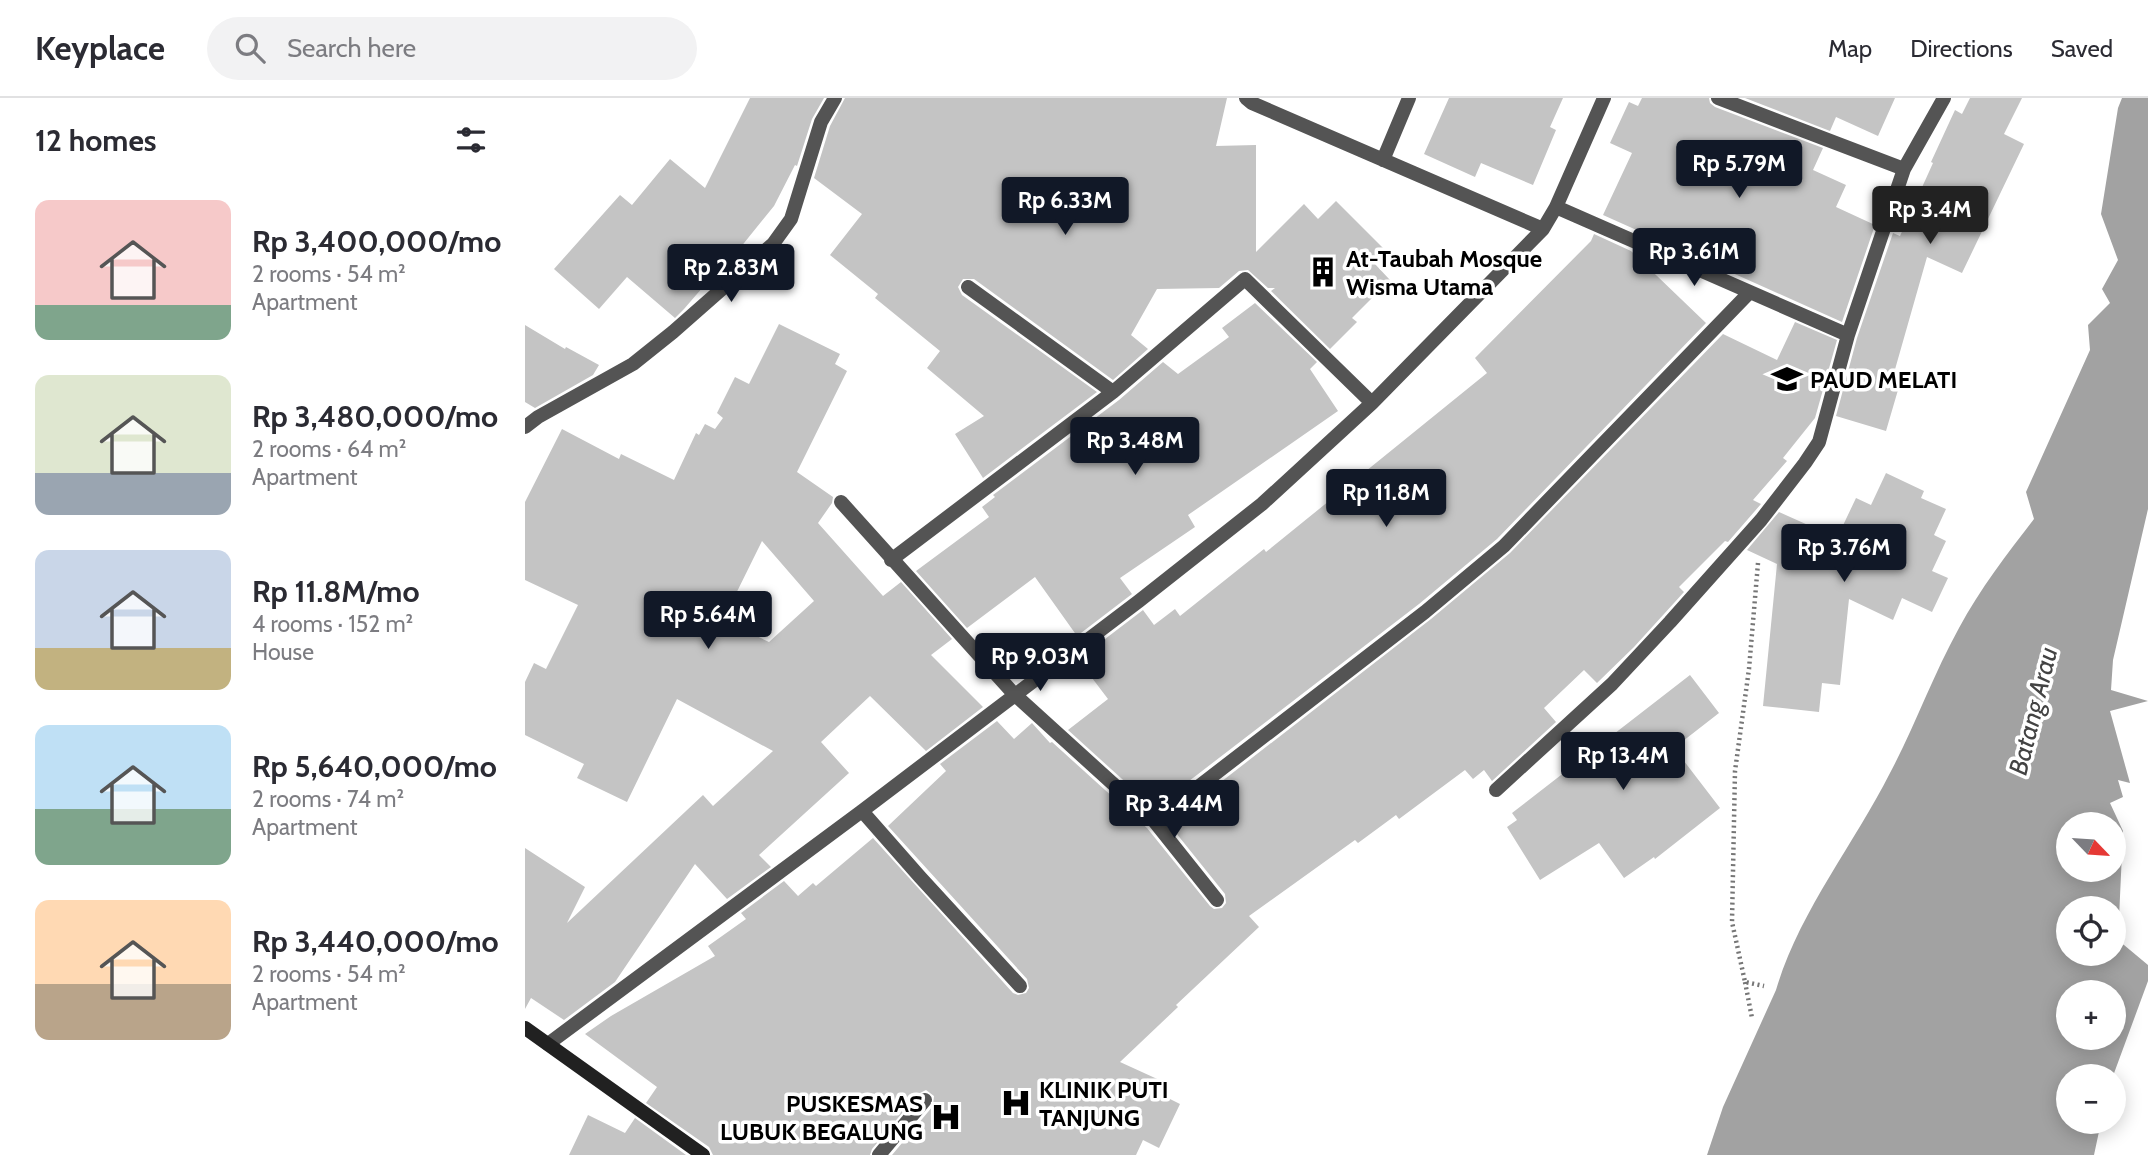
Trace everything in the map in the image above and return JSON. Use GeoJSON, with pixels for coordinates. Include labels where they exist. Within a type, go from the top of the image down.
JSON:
{"type":"FeatureCollection","features":[{"type":"Feature","properties":{"kind":"main road"},"geometry":{"type":"LineString","coordinates":[[525,1028],[703,1155]]}},
{"type":"Feature","properties":{"kind":"street"},"geometry":{"type":"LineString","coordinates":[[525,427],[633,364],[773,244],[791,219],[821,122],[835,98]]}},
{"type":"Feature","properties":{"kind":"street"},"geometry":{"type":"LineString","coordinates":[[1246,98],[1252,103],[1543,229]]}},
{"type":"Feature","properties":{"kind":"street"},"geometry":{"type":"LineString","coordinates":[[1383,160],[1409,98]]}},
{"type":"Feature","properties":{"kind":"street"},"geometry":{"type":"LineString","coordinates":[[548,1044],[862,811],[1262,504],[1372,403],[1543,229],[1556,207],[1604,98]]}},
{"type":"Feature","properties":{"kind":"street"},"geometry":{"type":"LineString","coordinates":[[1718,98],[1904,169]]}},
{"type":"Feature","properties":{"kind":"street"},"geometry":{"type":"LineString","coordinates":[[1496,790],[1612,684],[1761,520],[1819,442],[1848,335],[1904,169],[1944,98]]}},
{"type":"Feature","properties":{"kind":"street"},"geometry":{"type":"LineString","coordinates":[[1556,207],[1848,335]]}},
{"type":"Feature","properties":{"kind":"street"},"geometry":{"type":"LineString","coordinates":[[891,560],[1113,392],[1245,279],[1372,403]]}},
{"type":"Feature","properties":{"kind":"street"},"geometry":{"type":"LineString","coordinates":[[968,287],[1113,392]]}},
{"type":"Feature","properties":{"kind":"street"},"geometry":{"type":"LineString","coordinates":[[1154,821],[1425,612],[1504,546],[1749,293]]}},
{"type":"Feature","properties":{"kind":"street"},"geometry":{"type":"LineString","coordinates":[[841,502],[1014,694],[1154,821],[1217,900]]}},
{"type":"Feature","properties":{"kind":"street"},"geometry":{"type":"LineString","coordinates":[[862,811],[1020,986]]}},
{"type":"Feature","properties":{"kind":"street"},"geometry":{"type":"LineString","coordinates":[[879,1155],[925,1100]]}},
{"type":"Feature","properties":{"kind":"path"},"geometry":{"type":"LineString","coordinates":[[1752,1018],[1732,922],[1735,771],[1750,656],[1761,520]]}},
{"type":"Feature","properties":{"kind":"path"},"geometry":{"type":"LineString","coordinates":[[1745,982],[1764,986]]}},
{"type":"Feature","properties":{"kind":"water","name":"Batang Arau"},"geometry":{"type":"Polygon","coordinates":[[[2122,98],[2148,98],[2148,509],[2113,660],[2111,690],[2148,701],[2110,711],[2130,783],[2118,780],[2123,797],[2110,803],[2114,812],[2056,812],[2056,882],[2121,882],[2120,896],[2056,896],[2056,966],[2126,966],[2126,947],[2148,965],[2148,981],[2126,1041],[2126,980],[2056,980],[2056,1050],[2123,1050],[2117,1064],[2056,1064],[2056,1134],[2098,1134],[2094,1155],[1707,1155],[1723,1107],[1776,990],[1798,933],[1890,773],[1967,614],[1994,572],[2034,519],[2026,492],[2090,350],[2088,325],[2110,303],[2102,289],[2118,260],[2101,214],[2118,108],[2122,98]]]}},
{"type":"Feature","properties":{"kind":"building"},"geometry":{"type":"Polygon","coordinates":[[[750,98],[824,98],[812,119],[797,166],[795,165],[774,206],[719,274],[716,272],[675,318],[627,277],[599,309],[554,269],[620,195],[632,205],[670,159],[705,188],[750,98]]]}},
{"type":"Feature","properties":{"kind":"building"},"geometry":{"type":"Polygon","coordinates":[[[845,98],[1227,98],[1216,146],[1256,145],[1256,252],[1304,204],[1318,219],[1336,201],[1386,251],[1374,263],[1390,280],[1352,318],[1357,322],[1330,349],[1271,291],[1275,288],[1268,288],[1248,270],[1239,271],[1219,288],[1157,289],[1131,335],[1148,349],[1113,380],[974,279],[963,279],[958,287],[962,295],[1097,392],[983,478],[955,434],[984,416],[927,368],[940,351],[875,298],[878,294],[830,255],[862,214],[814,178],[830,126],[845,98]]]}},
{"type":"Feature","properties":{"kind":"building"},"geometry":{"type":"Polygon","coordinates":[[[1449,98],[1563,98],[1550,127],[1556,130],[1533,185],[1481,163],[1475,177],[1424,154],[1449,98]]]}},
{"type":"Feature","properties":{"kind":"building"},"geometry":{"type":"Polygon","coordinates":[[[1642,98],[1709,98],[1715,107],[1823,148],[1813,170],[1846,185],[1836,207],[1875,225],[1842,322],[1603,215],[1632,153],[1610,143],[1629,102],[1638,106],[1642,98]]]}},
{"type":"Feature","properties":{"kind":"building"},"geometry":{"type":"Polygon","coordinates":[[[1745,98],[1895,98],[1878,136],[1836,117],[1830,131],[1745,98]]]}},
{"type":"Feature","properties":{"kind":"building"},"geometry":{"type":"Polygon","coordinates":[[[1970,98],[2022,98],[2004,134],[2024,144],[1962,273],[1927,257],[1890,387],[1898,390],[1886,431],[1836,416],[1857,338],[1893,233],[1900,236],[1955,110],[1962,114],[1970,98]]]}},
{"type":"Feature","properties":{"kind":"building"},"geometry":{"type":"Polygon","coordinates":[[[1594,234],[1631,251],[1706,323],[1497,539],[1419,604],[1154,808],[1068,730],[1108,699],[1089,674],[1099,667],[1088,652],[1143,610],[1154,625],[1175,609],[1180,616],[1264,549],[1266,552],[1487,373],[1475,358],[1591,241],[1594,234]]]}},
{"type":"Feature","properties":{"kind":"building"},"geometry":{"type":"Polygon","coordinates":[[[1255,303],[1317,362],[1310,369],[1338,411],[1188,515],[1195,527],[1120,578],[1132,594],[1077,636],[1035,577],[967,628],[916,571],[989,517],[982,507],[995,497],[993,495],[1119,400],[1163,362],[1178,374],[1229,337],[1222,328],[1255,303]]]}},
{"type":"Feature","properties":{"kind":"building"},"geometry":{"type":"Polygon","coordinates":[[[1795,322],[1837,340],[1815,418],[1783,458],[1787,461],[1753,500],[1761,504],[1728,542],[1725,541],[1679,587],[1684,592],[1597,683],[1584,670],[1544,708],[1556,722],[1492,781],[1484,770],[1473,779],[1465,770],[1399,819],[1396,815],[1358,843],[1355,840],[1249,916],[1259,927],[1120,1062],[1166,1083],[1160,1094],[1180,1104],[1159,1148],[1143,1140],[1136,1155],[892,1155],[933,1106],[934,1096],[926,1090],[918,1094],[872,1149],[870,1155],[713,1155],[709,1147],[646,1103],[657,1087],[585,1034],[715,956],[708,946],[746,919],[741,913],[784,881],[798,896],[813,883],[816,886],[873,838],[1013,993],[1026,993],[1029,988],[1027,979],[888,826],[946,771],[940,764],[997,721],[1014,739],[1032,723],[1050,743],[1147,828],[1210,906],[1214,909],[1222,908],[1226,903],[1225,894],[1168,823],[1431,619],[1510,553],[1723,334],[1777,360],[1795,322]]]}},
{"type":"Feature","properties":{"kind":"building"},"geometry":{"type":"Polygon","coordinates":[[[779,324],[840,354],[835,364],[847,371],[797,472],[833,497],[832,503],[818,523],[883,596],[901,582],[952,639],[931,655],[983,707],[926,751],[870,696],[821,742],[849,773],[759,855],[771,867],[727,899],[695,864],[615,982],[564,1020],[531,998],[525,1009],[525,848],[585,887],[567,923],[703,795],[713,806],[773,751],[677,699],[627,802],[577,778],[584,764],[525,735],[525,682],[534,663],[546,669],[578,605],[525,580],[525,502],[562,429],[619,459],[621,454],[674,480],[696,433],[699,435],[705,424],[715,429],[723,418],[717,413],[735,377],[749,384],[779,324]],[[762,541],[723,620],[769,642],[814,601],[762,541]]]}},
{"type":"Feature","properties":{"kind":"building"},"geometry":{"type":"Polygon","coordinates":[[[525,325],[599,365],[593,375],[535,408],[525,402],[525,325]]]}},
{"type":"Feature","properties":{"kind":"building"},"geometry":{"type":"Polygon","coordinates":[[[1886,473],[1924,491],[1921,498],[1946,509],[1934,535],[1946,541],[1932,571],[1948,578],[1932,612],[1902,598],[1893,620],[1849,599],[1840,685],[1822,683],[1819,712],[1763,706],[1777,564],[1747,550],[1779,512],[1837,538],[1856,498],[1871,505],[1886,473]]]}},
{"type":"Feature","properties":{"kind":"building"},"geometry":{"type":"Polygon","coordinates":[[[1690,675],[1719,713],[1674,748],[1720,808],[1655,859],[1654,857],[1624,878],[1599,843],[1540,880],[1507,827],[1517,820],[1512,813],[1690,675]]]}},
{"type":"Feature","properties":{"kind":"building"},"geometry":{"type":"Polygon","coordinates":[[[588,1115],[625,1133],[635,1118],[686,1155],[569,1155],[588,1115]]]}},
{"type":"Feature","properties":{"kind":"place","name":"At-Taubah Mosque Wisma Utama"},"geometry":{"type":"Point","coordinates":[1323,272]}},
{"type":"Feature","properties":{"kind":"place","name":"PAUD MELATI"},"geometry":{"type":"Point","coordinates":[1787,379]}},
{"type":"Feature","properties":{"kind":"place","name":"KLINIK PUTI TANJUNG"},"geometry":{"type":"Point","coordinates":[1016,1103]}},
{"type":"Feature","properties":{"kind":"place","name":"PUSKESMAS LUBUK BEGALUNG"},"geometry":{"type":"Point","coordinates":[946,1117]}}]}
